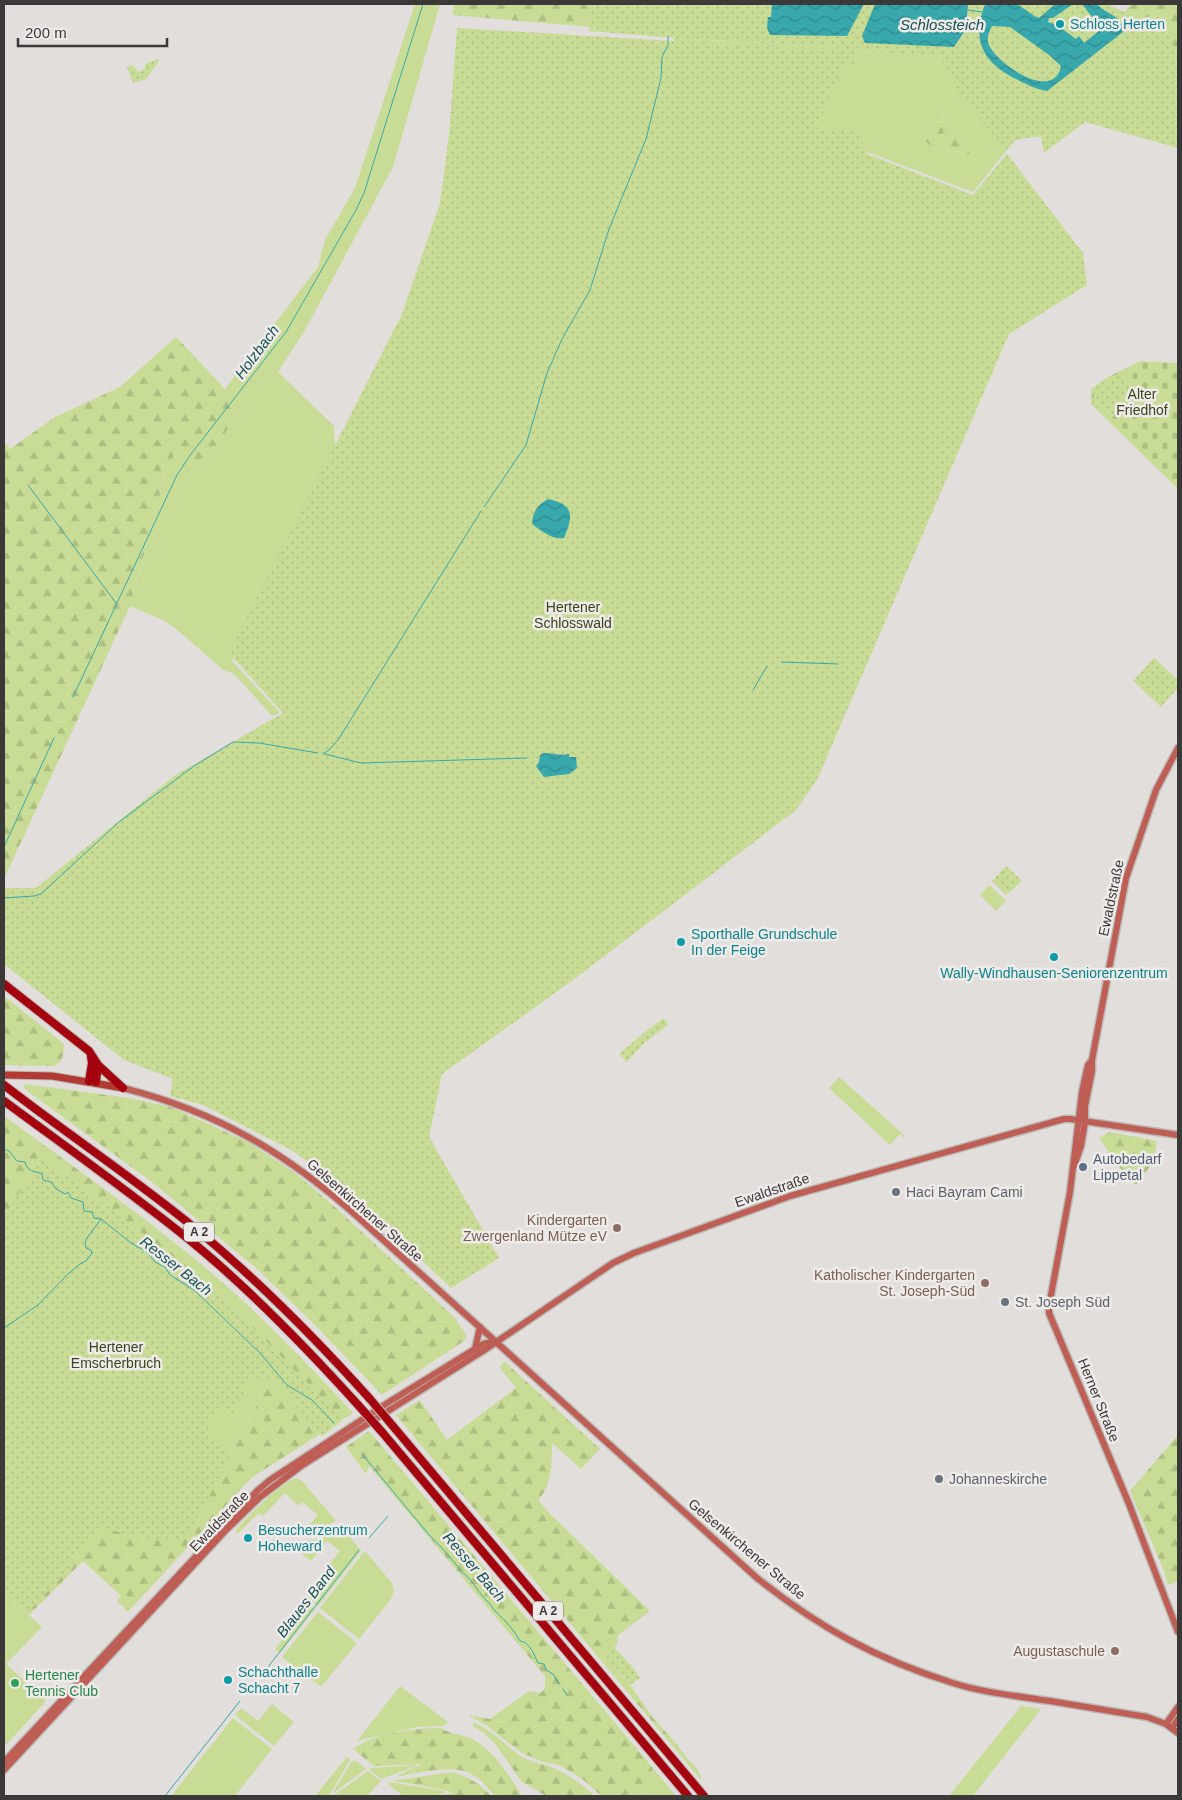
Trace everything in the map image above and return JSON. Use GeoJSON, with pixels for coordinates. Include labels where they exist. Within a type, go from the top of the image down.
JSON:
{"type":"FeatureCollection","features":[{"type":"Feature","properties":{"kind":"highway"},"geometry":{"type":"LineString","coordinates":[[4,984],[86,1049],[94,1056],[98,1065],[123,1088]]}},
{"type":"Feature","properties":{"kind":"highway"},"geometry":{"type":"LineString","coordinates":[[86,1049],[92,1063],[93,1082]]}},
{"type":"Feature","properties":{"kind":"highway"},"geometry":{"type":"LineString","coordinates":[[93,1082],[98,1065]]}},
{"type":"Feature","properties":{"kind":"highway","name":"A 2"},"geometry":{"type":"LineString","coordinates":[[6,1087],[157,1199],[232,1260],[302,1326],[392,1425],[704,1796]]}},
{"type":"Feature","properties":{"kind":"highway","name":"A 2"},"geometry":{"type":"LineString","coordinates":[[4,1101],[149,1208],[216,1263],[293,1335],[382,1432],[688,1796]]}},
{"type":"Feature","properties":{"kind":"main road","name":"Ewaldstraße"},"geometry":{"type":"LineString","coordinates":[[4,1770],[226,1530],[260,1497],[301,1466],[613,1264],[634,1253],[790,1196],[955,1151],[1041,1125],[1070,1119],[1082,1121],[1088,1065],[1092,1060],[1126,878],[1156,790],[1178,748]]}},
{"type":"Feature","properties":{"kind":"main road","name":"Gelsenkirchener Straße"},"geometry":{"type":"LineString","coordinates":[[4,1075],[52,1076],[93,1082],[166,1100],[213,1119],[280,1156],[310,1176],[336,1197],[757,1578],[806,1615],[834,1633],[882,1657],[953,1683],[1012,1695],[1147,1717],[1166,1724]]}},
{"type":"Feature","properties":{"kind":"main road"},"geometry":{"type":"LineString","coordinates":[[1082,1121],[1178,1135]]}},
{"type":"Feature","properties":{"kind":"main road","name":"Herner Straße"},"geometry":{"type":"LineString","coordinates":[[1082,1121],[1049,1306],[1050,1313],[1129,1504],[1178,1632]]}},
{"type":"Feature","properties":{"kind":"main road"},"geometry":{"type":"LineString","coordinates":[[475,1349],[480,1327]]}},
{"type":"Feature","properties":{"kind":"main road","name":"Ewaldstraße"},"geometry":{"type":"LineString","coordinates":[[4,1762],[257,1491],[270,1480],[362,1419],[483,1344],[496,1341]]}},
{"type":"Feature","properties":{"kind":"main road"},"geometry":{"type":"LineString","coordinates":[[1178,1708],[1166,1724],[1178,1733]]}},
{"type":"Feature","properties":{"kind":"main road"},"geometry":{"type":"LineString","coordinates":[[1172,1728],[1178,1719]]}},
{"type":"Feature","properties":{"kind":"green space"},"geometry":{"type":"Polygon","coordinates":[[[415,4],[440,4],[393,167],[305,330],[278,372],[334,426],[335,451],[232,661],[280,713],[272,716],[234,674],[222,669],[165,621],[130,606],[167,467],[178,447],[198,471],[245,405],[225,389],[318,267],[325,240],[355,188],[415,4]]]}},
{"type":"Feature","properties":{"kind":"green space"},"geometry":{"type":"Polygon","coordinates":[[[454,4],[591,4],[590,27],[453,15],[454,4]]]}},
{"type":"Feature","properties":{"kind":"green space","name":"Hertener Schlosswald"},"geometry":{"type":"Polygon","coordinates":[[[591,4],[1107,4],[1124,12],[1136,24],[1153,16],[1161,18],[1178,57],[1178,148],[1085,122],[1044,153],[1041,136],[1015,140],[1006,151],[959,92],[939,56],[859,51],[852,66],[845,65],[816,127],[835,132],[848,129],[858,132],[867,154],[973,195],[1007,154],[1083,253],[1087,285],[1009,334],[817,780],[796,810],[573,980],[442,1074],[429,1137],[499,1258],[451,1288],[357,1199],[293,1151],[203,1105],[170,1096],[173,1079],[124,1060],[4,964],[4,888],[36,888],[174,776],[283,713],[229,653],[402,314],[440,203],[449,135],[457,28],[838,51],[837,47],[674,38],[589,31],[591,4]]]}},
{"type":"Feature","properties":{"kind":"green space"},"geometry":{"type":"Polygon","coordinates":[[[1132,4],[1178,4],[1178,57],[1161,18],[1153,16],[1136,24],[1124,12],[1132,4]]]}},
{"type":"Feature","properties":{"kind":"green space"},"geometry":{"type":"Polygon","coordinates":[[[674,38],[837,47],[843,65],[858,51],[939,56],[1015,140],[973,192],[870,153],[829,145],[673,54],[674,38]],[[939,109],[934,124],[923,132],[935,149],[960,152],[967,155],[961,140],[942,132],[944,111],[939,109]]]}},
{"type":"Feature","properties":{"kind":"green space"},"geometry":{"type":"Polygon","coordinates":[[[158,59],[159,61],[146,79],[133,83],[127,67],[133,65],[138,72],[145,69],[145,64],[158,59]]]}},
{"type":"Feature","properties":{"kind":"green space"},"geometry":{"type":"Polygon","coordinates":[[[939,109],[944,111],[943,132],[961,140],[970,138],[973,150],[967,155],[960,152],[935,149],[924,140],[923,132],[934,124],[933,111],[939,109]]]}},
{"type":"Feature","properties":{"kind":"green space"},"geometry":{"type":"Polygon","coordinates":[[[176,337],[225,389],[245,405],[198,471],[178,448],[167,467],[130,606],[4,879],[4,442],[10,449],[55,417],[120,387],[176,337]]]}},
{"type":"Feature","properties":{"kind":"green space","name":"Alter Friedhof"},"geometry":{"type":"Polygon","coordinates":[[[1141,361],[1178,363],[1178,489],[1091,404],[1091,389],[1108,377],[1141,361]]]}},
{"type":"Feature","properties":{"kind":"green space"},"geometry":{"type":"Polygon","coordinates":[[[1121,372],[1137,388],[1113,417],[1092,404],[1096,387],[1121,372]]]}},
{"type":"Feature","properties":{"kind":"green space"},"geometry":{"type":"Polygon","coordinates":[[[1154,658],[1178,680],[1178,688],[1161,707],[1133,681],[1154,658]]]}},
{"type":"Feature","properties":{"kind":"green space"},"geometry":{"type":"Polygon","coordinates":[[[1006,866],[1022,881],[1006,895],[992,881],[1006,866]]]}},
{"type":"Feature","properties":{"kind":"green space"},"geometry":{"type":"Polygon","coordinates":[[[989,885],[1006,901],[996,911],[980,895],[989,885]]]}},
{"type":"Feature","properties":{"kind":"green space"},"geometry":{"type":"Polygon","coordinates":[[[4,996],[64,1044],[64,1050],[58,1064],[55,1066],[4,1065],[4,996]]]}},
{"type":"Feature","properties":{"kind":"green space"},"geometry":{"type":"Polygon","coordinates":[[[664,1018],[668,1025],[644,1043],[627,1062],[619,1054],[641,1035],[664,1018]]]}},
{"type":"Feature","properties":{"kind":"green space"},"geometry":{"type":"Polygon","coordinates":[[[839,1077],[905,1136],[900,1134],[890,1145],[829,1088],[839,1077]]]}},
{"type":"Feature","properties":{"kind":"green space"},"geometry":{"type":"Polygon","coordinates":[[[25,1084],[129,1098],[171,1107],[248,1142],[295,1173],[335,1207],[454,1317],[467,1336],[464,1341],[382,1395],[314,1324],[256,1268],[152,1182],[26,1090],[25,1084]]]}},
{"type":"Feature","properties":{"kind":"green space","name":"Hertener Emscherbruch"},"geometry":{"type":"Polygon","coordinates":[[[4,1116],[128,1207],[201,1264],[280,1336],[353,1413],[251,1478],[128,1612],[117,1601],[121,1596],[83,1561],[29,1615],[4,1593],[4,1116]],[[252,1375],[224,1397],[200,1427],[228,1457],[268,1385],[252,1375]]]}},
{"type":"Feature","properties":{"kind":"green space"},"geometry":{"type":"Polygon","coordinates":[[[1110,1132],[1157,1141],[1154,1161],[1136,1185],[1123,1172],[1099,1138],[1110,1132]]]}},
{"type":"Feature","properties":{"kind":"green space","name":"Hertener Emscherbruch"},"geometry":{"type":"Polygon","coordinates":[[[43,1158],[177,1259],[230,1304],[343,1420],[322,1436],[273,1379],[269,1385],[253,1376],[232,1415],[222,1410],[216,1419],[206,1425],[231,1457],[185,1539],[174,1541],[153,1540],[104,1528],[84,1544],[70,1567],[29,1611],[4,1590],[4,1215],[43,1158]]]}},
{"type":"Feature","properties":{"kind":"green space"},"geometry":{"type":"Polygon","coordinates":[[[504,1361],[600,1449],[581,1469],[552,1443],[549,1481],[538,1500],[650,1611],[618,1635],[617,1645],[605,1655],[630,1685],[653,1718],[696,1767],[701,1780],[396,1415],[420,1400],[447,1440],[516,1388],[500,1368],[504,1361]]]}},
{"type":"Feature","properties":{"kind":"green space"},"geometry":{"type":"Polygon","coordinates":[[[252,1375],[268,1385],[228,1457],[200,1427],[252,1375]]]}},
{"type":"Feature","properties":{"kind":"green space"},"geometry":{"type":"Polygon","coordinates":[[[369,1431],[653,1768],[647,1788],[648,1796],[602,1796],[581,1778],[559,1765],[543,1762],[522,1753],[486,1725],[468,1715],[490,1719],[529,1691],[540,1693],[544,1690],[545,1676],[369,1466],[366,1474],[346,1447],[369,1431]]]}},
{"type":"Feature","properties":{"kind":"green space"},"geometry":{"type":"Polygon","coordinates":[[[1178,1435],[1178,1581],[1168,1585],[1164,1571],[1130,1491],[1178,1435]]]}},
{"type":"Feature","properties":{"kind":"green space"},"geometry":{"type":"Polygon","coordinates":[[[297,1478],[303,1482],[336,1521],[307,1535],[303,1532],[318,1515],[302,1502],[299,1506],[285,1493],[263,1516],[259,1513],[237,1534],[236,1530],[248,1516],[282,1487],[297,1478]]]}},
{"type":"Feature","properties":{"kind":"green space"},"geometry":{"type":"Polygon","coordinates":[[[344,1530],[361,1551],[318,1606],[308,1598],[311,1595],[309,1590],[340,1551],[327,1541],[311,1561],[302,1554],[308,1547],[307,1541],[318,1538],[323,1534],[344,1530]]]}},
{"type":"Feature","properties":{"kind":"green space"},"geometry":{"type":"Polygon","coordinates":[[[365,1551],[391,1582],[394,1590],[391,1599],[359,1639],[320,1608],[365,1551]]]}},
{"type":"Feature","properties":{"kind":"green space","name":"Hertener Tennis Club"},"geometry":{"type":"Polygon","coordinates":[[[4,1593],[42,1627],[6,1664],[46,1701],[7,1744],[4,1743],[4,1593]]]}},
{"type":"Feature","properties":{"kind":"green space"},"geometry":{"type":"Polygon","coordinates":[[[310,1605],[315,1609],[280,1653],[275,1649],[310,1605]]]}},
{"type":"Feature","properties":{"kind":"green space"},"geometry":{"type":"Polygon","coordinates":[[[318,1612],[357,1643],[321,1687],[282,1657],[318,1612]]]}},
{"type":"Feature","properties":{"kind":"green space"},"geometry":{"type":"Polygon","coordinates":[[[614,1647],[640,1678],[630,1685],[605,1655],[614,1647]]]}},
{"type":"Feature","properties":{"kind":"green space"},"geometry":{"type":"Polygon","coordinates":[[[400,1686],[448,1722],[443,1726],[417,1727],[357,1741],[400,1686]]]}},
{"type":"Feature","properties":{"kind":"green space"},"geometry":{"type":"Polygon","coordinates":[[[272,1704],[294,1722],[274,1746],[235,1715],[241,1708],[258,1721],[272,1704]]]}},
{"type":"Feature","properties":{"kind":"green space"},"geometry":{"type":"Polygon","coordinates":[[[1021,1706],[1041,1709],[973,1796],[949,1796],[1021,1706]]]}},
{"type":"Feature","properties":{"kind":"green space"},"geometry":{"type":"Polygon","coordinates":[[[233,1718],[272,1749],[235,1796],[171,1796],[233,1718]]]}},
{"type":"Feature","properties":{"kind":"green space"},"geometry":{"type":"Polygon","coordinates":[[[473,1722],[487,1729],[524,1758],[565,1774],[594,1796],[546,1796],[521,1781],[497,1746],[485,1734],[473,1726],[473,1722]]]}},
{"type":"Feature","properties":{"kind":"green space"},"geometry":{"type":"Polygon","coordinates":[[[441,1728],[470,1738],[486,1749],[500,1763],[522,1796],[495,1796],[476,1777],[461,1770],[432,1770],[395,1777],[422,1764],[374,1766],[353,1749],[363,1743],[395,1732],[441,1728]]]}},
{"type":"Feature","properties":{"kind":"green space"},"geometry":{"type":"Polygon","coordinates":[[[347,1757],[350,1760],[329,1796],[315,1796],[347,1757]]]}},
{"type":"Feature","properties":{"kind":"green space"},"geometry":{"type":"Polygon","coordinates":[[[355,1760],[366,1769],[332,1794],[352,1761],[355,1760]]]}},
{"type":"Feature","properties":{"kind":"green space"},"geometry":{"type":"Polygon","coordinates":[[[416,1765],[381,1779],[370,1770],[371,1768],[416,1765]]]}},
{"type":"Feature","properties":{"kind":"green space"},"geometry":{"type":"Polygon","coordinates":[[[653,1768],[676,1796],[648,1796],[647,1788],[653,1768]]]}},
{"type":"Feature","properties":{"kind":"green space"},"geometry":{"type":"Polygon","coordinates":[[[368,1771],[381,1781],[367,1796],[333,1796],[368,1771]]]}},
{"type":"Feature","properties":{"kind":"green space"},"geometry":{"type":"Polygon","coordinates":[[[451,1772],[473,1781],[491,1796],[440,1796],[453,1792],[393,1781],[451,1772]]]}},
{"type":"Feature","properties":{"kind":"green space"},"geometry":{"type":"Polygon","coordinates":[[[389,1782],[444,1791],[445,1793],[433,1796],[403,1796],[388,1784],[389,1782]]]}},
{"type":"Feature","properties":{"kind":"water","name":"Schlossteich"},"geometry":{"type":"Polygon","coordinates":[[[772,4],[864,4],[847,36],[770,35],[767,28],[768,17],[771,17],[772,4]]]}},
{"type":"Feature","properties":{"kind":"water","name":"Schlossteich"},"geometry":{"type":"Polygon","coordinates":[[[875,4],[968,4],[966,29],[954,47],[865,43],[862,36],[875,4]]]}},
{"type":"Feature","properties":{"kind":"water"},"geometry":{"type":"Polygon","coordinates":[[[985,4],[1015,4],[1039,18],[1055,4],[1073,4],[1053,18],[1049,18],[1048,22],[1057,25],[1076,39],[1079,36],[1084,43],[1104,29],[1103,26],[1099,26],[1082,4],[1097,4],[1121,22],[1123,32],[1047,91],[1029,85],[1006,73],[988,58],[980,40],[981,17],[985,4]],[[992,26],[988,40],[994,53],[1013,70],[1037,81],[1048,81],[1056,76],[1061,66],[1010,27],[992,26]]]}},
{"type":"Feature","properties":{"kind":"water"},"geometry":{"type":"Polygon","coordinates":[[[548,499],[557,501],[567,508],[570,513],[564,538],[551,536],[532,524],[536,509],[548,499]]]}},
{"type":"Feature","properties":{"kind":"water"},"geometry":{"type":"Polygon","coordinates":[[[544,753],[569,754],[569,757],[576,757],[577,768],[569,774],[544,777],[536,766],[540,755],[544,753]]]}},
{"type":"Feature","properties":{"kind":"waterway","name":"Holzbach"},"geometry":{"type":"LineString","coordinates":[[73,697],[177,475],[191,454],[286,332],[356,210],[364,193],[423,4]]}},
{"type":"Feature","properties":{"kind":"waterway"},"geometry":{"type":"LineString","coordinates":[[968,10],[982,12]]}},
{"type":"Feature","properties":{"kind":"waterway"},"geometry":{"type":"LineString","coordinates":[[484,507],[526,445],[547,373],[562,339],[590,290],[609,229],[646,139],[661,78],[662,57],[668,45],[668,36]]}},
{"type":"Feature","properties":{"kind":"waterway"},"geometry":{"type":"LineString","coordinates":[[28,485],[116,603]]}},
{"type":"Feature","properties":{"kind":"waterway"},"geometry":{"type":"LineString","coordinates":[[323,754],[338,740],[481,511]]}},
{"type":"Feature","properties":{"kind":"waterway"},"geometry":{"type":"LineString","coordinates":[[782,662],[838,664]]}},
{"type":"Feature","properties":{"kind":"waterway"},"geometry":{"type":"LineString","coordinates":[[753,690],[767,666]]}},
{"type":"Feature","properties":{"kind":"waterway","name":"Holzbach"},"geometry":{"type":"LineString","coordinates":[[4,847],[54,738]]}},
{"type":"Feature","properties":{"kind":"waterway"},"geometry":{"type":"LineString","coordinates":[[4,898],[41,894],[119,822],[194,766],[233,742],[259,743],[318,753]]}},
{"type":"Feature","properties":{"kind":"waterway"},"geometry":{"type":"LineString","coordinates":[[325,754],[361,763],[526,758]]}},
{"type":"Feature","properties":{"kind":"waterway","name":"Resser Bach"},"geometry":{"type":"LineString","coordinates":[[4,1149],[9,1151],[17,1161],[25,1162],[30,1170],[42,1174],[43,1180],[51,1182],[56,1189],[65,1194],[68,1192],[71,1198],[83,1202],[84,1211],[92,1212],[94,1218],[101,1219],[131,1243],[147,1252],[155,1262],[165,1267],[170,1275],[194,1290],[260,1353],[287,1385],[312,1400],[334,1423]]}},
{"type":"Feature","properties":{"kind":"waterway"},"geometry":{"type":"LineString","coordinates":[[4,1328],[38,1305],[67,1275],[86,1261],[92,1253],[91,1250],[86,1248],[87,1238],[101,1219]]}},
{"type":"Feature","properties":{"kind":"waterway","name":"Resser Bach"},"geometry":{"type":"LineString","coordinates":[[362,1454],[460,1571],[509,1625],[520,1641],[529,1646],[538,1663],[544,1664],[546,1670],[553,1674],[559,1684]]}},
{"type":"Feature","properties":{"kind":"waterway","name":"Blaues Band"},"geometry":{"type":"LineString","coordinates":[[369,1538],[388,1516]]}},
{"type":"Feature","properties":{"kind":"waterway","name":"Blaues Band"},"geometry":{"type":"LineString","coordinates":[[268,1667],[359,1550]]}},
{"type":"Feature","properties":{"kind":"waterway","name":"Blaues Band"},"geometry":{"type":"LineString","coordinates":[[251,1687],[255,1683]]}},
{"type":"Feature","properties":{"kind":"waterway","name":"Resser Bach"},"geometry":{"type":"LineString","coordinates":[[563,1689],[567,1695]]}},
{"type":"Feature","properties":{"kind":"waterway","name":"Blaues Band"},"geometry":{"type":"LineString","coordinates":[[165,1796],[240,1701]]}},
{"type":"Feature","properties":{"kind":"place","name":"Schloss Herten"},"geometry":{"type":"Point","coordinates":[1060,24]}},
{"type":"Feature","properties":{"kind":"place","name":"Sporthalle Grundschule In der Feige"},"geometry":{"type":"Point","coordinates":[681,942]}},
{"type":"Feature","properties":{"kind":"place","name":"Wally-Windhausen-Seniorenzentrum"},"geometry":{"type":"Point","coordinates":[1054,957]}},
{"type":"Feature","properties":{"kind":"place","name":"Autobedarf Lippetal"},"geometry":{"type":"Point","coordinates":[1083,1167]}},
{"type":"Feature","properties":{"kind":"place","name":"Haci Bayram Cami"},"geometry":{"type":"Point","coordinates":[896,1192]}},
{"type":"Feature","properties":{"kind":"place","name":"Kindergarten Zwergenland Mütze eV"},"geometry":{"type":"Point","coordinates":[617,1228]}},
{"type":"Feature","properties":{"kind":"place","name":"Katholischer Kindergarten St. Joseph-Süd"},"geometry":{"type":"Point","coordinates":[985,1283]}},
{"type":"Feature","properties":{"kind":"place","name":"St. Joseph Süd"},"geometry":{"type":"Point","coordinates":[1005,1302]}},
{"type":"Feature","properties":{"kind":"place","name":"Johanneskirche"},"geometry":{"type":"Point","coordinates":[939,1479]}},
{"type":"Feature","properties":{"kind":"place","name":"Besucherzentrum Hoheward"},"geometry":{"type":"Point","coordinates":[248,1538]}},
{"type":"Feature","properties":{"kind":"place","name":"Augustaschule"},"geometry":{"type":"Point","coordinates":[1115,1651]}},
{"type":"Feature","properties":{"kind":"place","name":"Schachthalle Schacht 7"},"geometry":{"type":"Point","coordinates":[228,1680]}},
{"type":"Feature","properties":{"kind":"place","name":"Hertener Tennis Club"},"geometry":{"type":"Point","coordinates":[15,1683]}}]}
